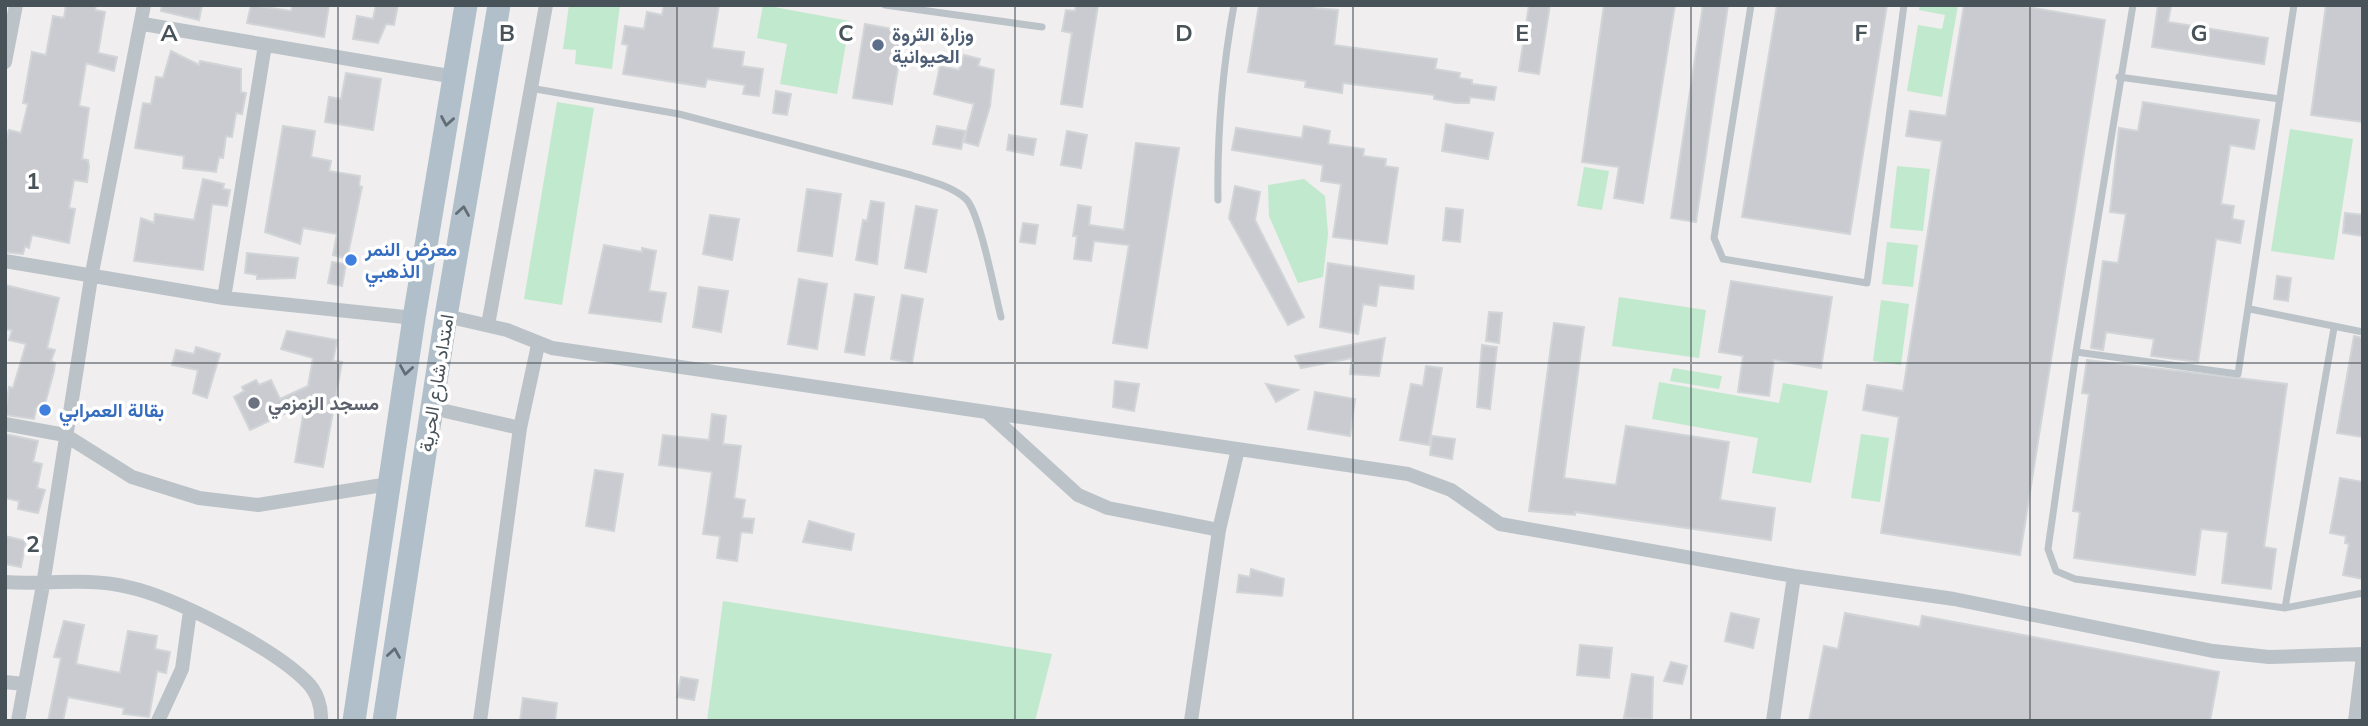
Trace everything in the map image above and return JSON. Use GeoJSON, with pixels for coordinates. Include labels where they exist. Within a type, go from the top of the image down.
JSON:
{"type":"FeatureCollection","features":[{"type":"Feature","properties":{"kind":"main road","name":"امتداد شارع الحرية"},"geometry":{"type":"LineString","coordinates":[[354,721],[414,318],[466,5]]}},
{"type":"Feature","properties":{"kind":"main road","name":"امتداد شارع الحرية"},"geometry":{"type":"LineString","coordinates":[[386,710],[446,316],[499,5]]}},
{"type":"Feature","properties":{"kind":"main road"},"geometry":{"type":"LineString","coordinates":[[358,695],[386,710]]}},
{"type":"Feature","properties":{"kind":"street"},"geometry":{"type":"LineString","coordinates":[[5,62],[16,5]]}},
{"type":"Feature","properties":{"kind":"street"},"geometry":{"type":"LineString","coordinates":[[18,721],[43,585],[91,278],[145,5]]}},
{"type":"Feature","properties":{"kind":"street"},"geometry":{"type":"LineString","coordinates":[[488,325],[546,5]]}},
{"type":"Feature","properties":{"kind":"street"},"geometry":{"type":"LineString","coordinates":[[143,24],[455,78]]}},
{"type":"Feature","properties":{"kind":"street"},"geometry":{"type":"LineString","coordinates":[[224,298],[265,45]]}},
{"type":"Feature","properties":{"kind":"street"},"geometry":{"type":"LineString","coordinates":[[5,261],[91,278],[224,298],[414,318]]}},
{"type":"Feature","properties":{"kind":"street"},"geometry":{"type":"LineString","coordinates":[[446,316],[488,325],[538,345],[1408,474],[1451,490],[1500,524],[1794,576],[1954,599],[2213,652],[2269,657],[2363,655],[2355,721]]}},
{"type":"Feature","properties":{"kind":"street"},"geometry":{"type":"LineString","coordinates":[[480,721],[520,428],[538,345]]}},
{"type":"Feature","properties":{"kind":"street"},"geometry":{"type":"LineString","coordinates":[[432,408],[520,428]]}},
{"type":"Feature","properties":{"kind":"street"},"geometry":{"type":"LineString","coordinates":[[987,413],[1077,495],[1108,508],[1219,530]]}},
{"type":"Feature","properties":{"kind":"street"},"geometry":{"type":"LineString","coordinates":[[5,424],[65,435],[132,477],[199,498],[258,505],[389,484]]}},
{"type":"Feature","properties":{"kind":"street"},"geometry":{"type":"LineString","coordinates":[[1191,721],[1219,530],[1238,449]]}},
{"type":"Feature","properties":{"kind":"street"},"geometry":{"type":"LineString","coordinates":[[1773,721],[1794,576]]}},
{"type":"Feature","properties":{"kind":"street"},"geometry":{"type":"LineString","coordinates":[[5,582],[43,585],[84,580],[130,587],[190,611],[229,629],[309,683],[320,704],[321,721]]}},
{"type":"Feature","properties":{"kind":"street"},"geometry":{"type":"LineString","coordinates":[[158,721],[181,669],[190,611]]}},
{"type":"Feature","properties":{"kind":"street"},"geometry":{"type":"LineString","coordinates":[[5,682],[24,684]]}},
{"type":"Feature","properties":{"kind":"lane"},"geometry":{"type":"LineString","coordinates":[[885,5],[1042,27]]}},
{"type":"Feature","properties":{"kind":"lane"},"geometry":{"type":"LineString","coordinates":[[1218,200],[1217,139],[1222,79],[1234,5]]}},
{"type":"Feature","properties":{"kind":"lane"},"geometry":{"type":"LineString","coordinates":[[1751,5],[1714,238],[1723,259],[1867,283],[1905,5]]}},
{"type":"Feature","properties":{"kind":"lane"},"geometry":{"type":"LineString","coordinates":[[2133,5],[2119,77],[2048,548],[2056,571],[2076,579],[2285,608],[2363,593]]}},
{"type":"Feature","properties":{"kind":"lane"},"geometry":{"type":"LineString","coordinates":[[2076,352],[2238,374],[2250,309],[2294,5]]}},
{"type":"Feature","properties":{"kind":"lane"},"geometry":{"type":"LineString","coordinates":[[2119,77],[2280,99]]}},
{"type":"Feature","properties":{"kind":"lane"},"geometry":{"type":"LineString","coordinates":[[529,88],[680,114],[911,175],[949,188],[967,200],[976,219],[1001,317]]}},
{"type":"Feature","properties":{"kind":"lane"},"geometry":{"type":"LineString","coordinates":[[2250,309],[2363,332]]}},
{"type":"Feature","properties":{"kind":"lane"},"geometry":{"type":"LineString","coordinates":[[2285,608],[2333,328]]}},
{"type":"Feature","properties":{"kind":"green space"},"geometry":{"type":"Polygon","coordinates":[[[569,5],[620,5],[612,69],[575,64],[576,50],[563,49],[569,5]]]}},
{"type":"Feature","properties":{"kind":"green space"},"geometry":{"type":"Polygon","coordinates":[[[763,5],[850,21],[837,94],[780,84],[787,44],[757,38],[763,5]]]}},
{"type":"Feature","properties":{"kind":"green space"},"geometry":{"type":"Polygon","coordinates":[[[1920,5],[1958,5],[1942,97],[1907,91],[1918,25],[1942,29],[1945,15],[1919,10],[1920,5]]]}},
{"type":"Feature","properties":{"kind":"green space"},"geometry":{"type":"Polygon","coordinates":[[[557,102],[594,108],[562,305],[524,299],[557,102]]]}},
{"type":"Feature","properties":{"kind":"green space"},"geometry":{"type":"Polygon","coordinates":[[[2290,129],[2353,139],[2334,260],[2271,251],[2290,129]]]}},
{"type":"Feature","properties":{"kind":"green space"},"geometry":{"type":"Polygon","coordinates":[[[1897,166],[1930,169],[1923,231],[1890,228],[1897,166]]]}},
{"type":"Feature","properties":{"kind":"green space"},"geometry":{"type":"Polygon","coordinates":[[[1584,167],[1609,171],[1602,210],[1577,206],[1584,167]]]}},
{"type":"Feature","properties":{"kind":"green space"},"geometry":{"type":"Polygon","coordinates":[[[1304,179],[1325,196],[1328,234],[1323,277],[1298,283],[1269,216],[1268,185],[1304,179]]]}},
{"type":"Feature","properties":{"kind":"green space"},"geometry":{"type":"Polygon","coordinates":[[[1887,242],[1918,245],[1913,287],[1882,284],[1887,242]]]}},
{"type":"Feature","properties":{"kind":"green space"},"geometry":{"type":"Polygon","coordinates":[[[1619,297],[1706,310],[1699,358],[1612,346],[1619,297]]]}},
{"type":"Feature","properties":{"kind":"green space"},"geometry":{"type":"Polygon","coordinates":[[[1881,300],[1909,304],[1901,365],[1873,361],[1881,300]]]}},
{"type":"Feature","properties":{"kind":"green space"},"geometry":{"type":"Polygon","coordinates":[[[1673,368],[1722,376],[1719,389],[1670,381],[1673,368]]]}},
{"type":"Feature","properties":{"kind":"green space"},"geometry":{"type":"Polygon","coordinates":[[[1659,382],[1779,403],[1783,383],[1828,391],[1811,483],[1752,473],[1758,438],[1652,419],[1659,382]]]}},
{"type":"Feature","properties":{"kind":"green space"},"geometry":{"type":"Polygon","coordinates":[[[1861,434],[1889,438],[1880,502],[1851,498],[1861,434]]]}},
{"type":"Feature","properties":{"kind":"green space"},"geometry":{"type":"Polygon","coordinates":[[[723,601],[1052,654],[1035,721],[707,721],[723,601]]]}},
{"type":"Feature","properties":{"kind":"building"},"geometry":{"type":"Polygon","coordinates":[[[66,5],[96,5],[95,10],[105,12],[98,53],[117,57],[114,71],[86,63],[79,106],[89,108],[82,159],[88,160],[87,182],[74,180],[69,208],[75,209],[69,243],[32,235],[29,248],[25,246],[23,254],[5,252],[5,143],[9,130],[21,133],[28,104],[23,103],[32,52],[46,55],[53,16],[64,18],[66,5]]]}},
{"type":"Feature","properties":{"kind":"building"},"geometry":{"type":"Polygon","coordinates":[[[162,5],[202,5],[199,20],[161,11],[162,5]]]}},
{"type":"Feature","properties":{"kind":"building"},"geometry":{"type":"Polygon","coordinates":[[[251,5],[291,11],[293,5],[329,5],[324,37],[247,23],[251,5]]]}},
{"type":"Feature","properties":{"kind":"building"},"geometry":{"type":"Polygon","coordinates":[[[376,5],[398,5],[394,25],[386,24],[378,43],[353,39],[357,16],[373,19],[376,5]]]}},
{"type":"Feature","properties":{"kind":"building"},"geometry":{"type":"Polygon","coordinates":[[[664,5],[719,5],[712,48],[744,52],[742,66],[763,69],[759,96],[743,94],[745,85],[707,79],[705,87],[623,74],[628,45],[622,44],[625,26],[644,29],[647,12],[662,15],[664,5]]]}},
{"type":"Feature","properties":{"kind":"building"},"geometry":{"type":"Polygon","coordinates":[[[1076,5],[1098,5],[1082,107],[1061,104],[1072,33],[1062,31],[1066,10],[1075,11],[1076,5]]]}},
{"type":"Feature","properties":{"kind":"building"},"geometry":{"type":"Polygon","coordinates":[[[1259,5],[1315,5],[1314,8],[1338,10],[1334,45],[1437,59],[1435,69],[1460,73],[1459,78],[1472,80],[1472,84],[1496,87],[1494,100],[1470,97],[1469,103],[1456,103],[1434,99],[1434,95],[1343,83],[1342,93],[1305,87],[1306,81],[1248,72],[1259,5]]]}},
{"type":"Feature","properties":{"kind":"building"},"geometry":{"type":"Polygon","coordinates":[[[1529,5],[1550,5],[1539,74],[1519,71],[1529,5]]]}},
{"type":"Feature","properties":{"kind":"building"},"geometry":{"type":"Polygon","coordinates":[[[1604,5],[1675,5],[1643,203],[1614,198],[1619,167],[1582,162],[1604,5]]]}},
{"type":"Feature","properties":{"kind":"building"},"geometry":{"type":"Polygon","coordinates":[[[1703,5],[1728,5],[1696,222],[1671,218],[1703,5]]]}},
{"type":"Feature","properties":{"kind":"building"},"geometry":{"type":"Polygon","coordinates":[[[1777,5],[1887,5],[1850,234],[1742,217],[1777,5]]]}},
{"type":"Feature","properties":{"kind":"building"},"geometry":{"type":"Polygon","coordinates":[[[1964,5],[2016,5],[2105,20],[2020,555],[1881,533],[1899,417],[1863,410],[1867,385],[1903,391],[1942,141],[1906,136],[1910,111],[1946,116],[1964,5]]]}},
{"type":"Feature","properties":{"kind":"building"},"geometry":{"type":"Polygon","coordinates":[[[2158,5],[2171,6],[2168,22],[2268,38],[2264,64],[2152,47],[2158,5]]]}},
{"type":"Feature","properties":{"kind":"building"},"geometry":{"type":"Polygon","coordinates":[[[2326,5],[2363,5],[2363,122],[2311,115],[2326,5]]]}},
{"type":"Feature","properties":{"kind":"building"},"geometry":{"type":"Polygon","coordinates":[[[865,24],[904,31],[892,104],[853,98],[865,24]]]}},
{"type":"Feature","properties":{"kind":"building"},"geometry":{"type":"Polygon","coordinates":[[[171,51],[199,65],[200,61],[241,69],[241,92],[246,93],[242,114],[236,113],[232,137],[226,136],[223,158],[219,157],[216,172],[183,168],[184,156],[135,148],[143,103],[151,104],[156,77],[163,78],[171,51]]]}},
{"type":"Feature","properties":{"kind":"building"},"geometry":{"type":"Polygon","coordinates":[[[964,55],[980,59],[978,66],[994,70],[990,106],[978,146],[964,142],[974,104],[934,94],[940,66],[959,70],[964,55]]]}},
{"type":"Feature","properties":{"kind":"building"},"geometry":{"type":"Polygon","coordinates":[[[346,73],[381,79],[373,130],[325,122],[329,97],[341,99],[346,73]]]}},
{"type":"Feature","properties":{"kind":"building"},"geometry":{"type":"Polygon","coordinates":[[[776,91],[791,94],[787,115],[773,113],[776,91]]]}},
{"type":"Feature","properties":{"kind":"building"},"geometry":{"type":"Polygon","coordinates":[[[2143,102],[2259,120],[2254,149],[2230,145],[2221,204],[2234,206],[2232,219],[2244,221],[2240,243],[2216,239],[2198,362],[2151,356],[2154,339],[2106,332],[2103,350],[2091,348],[2103,261],[2118,263],[2126,214],[2110,212],[2119,128],[2138,131],[2143,102]]]}},
{"type":"Feature","properties":{"kind":"building"},"geometry":{"type":"Polygon","coordinates":[[[1446,124],[1493,133],[1488,159],[1442,151],[1446,124]]]}},
{"type":"Feature","properties":{"kind":"building"},"geometry":{"type":"Polygon","coordinates":[[[283,126],[315,131],[311,157],[331,161],[329,171],[360,176],[359,186],[362,187],[347,259],[333,255],[337,234],[303,228],[300,244],[265,232],[283,126]]]}},
{"type":"Feature","properties":{"kind":"building"},"geometry":{"type":"Polygon","coordinates":[[[937,126],[965,131],[961,149],[933,144],[937,126]]]}},
{"type":"Feature","properties":{"kind":"building"},"geometry":{"type":"Polygon","coordinates":[[[1304,126],[1330,131],[1328,144],[1364,149],[1363,156],[1386,159],[1385,166],[1398,168],[1387,244],[1333,237],[1341,184],[1321,181],[1323,165],[1232,150],[1236,128],[1302,138],[1304,126]]]}},
{"type":"Feature","properties":{"kind":"building"},"geometry":{"type":"Polygon","coordinates":[[[1067,131],[1087,135],[1081,168],[1061,165],[1067,131]]]}},
{"type":"Feature","properties":{"kind":"building"},"geometry":{"type":"Polygon","coordinates":[[[1009,135],[1036,139],[1033,155],[1007,150],[1009,135]]]}},
{"type":"Feature","properties":{"kind":"building"},"geometry":{"type":"Polygon","coordinates":[[[1136,143],[1179,148],[1147,348],[1113,343],[1129,245],[1094,241],[1091,261],[1074,259],[1077,236],[1073,236],[1078,205],[1091,207],[1089,225],[1124,230],[1136,143]]]}},
{"type":"Feature","properties":{"kind":"building"},"geometry":{"type":"Polygon","coordinates":[[[203,179],[224,184],[223,189],[230,190],[227,206],[212,204],[203,270],[134,261],[141,218],[154,223],[155,214],[194,220],[203,179]]]}},
{"type":"Feature","properties":{"kind":"building"},"geometry":{"type":"Polygon","coordinates":[[[1235,186],[1260,192],[1255,220],[1304,317],[1288,325],[1229,218],[1235,186]]]}},
{"type":"Feature","properties":{"kind":"building"},"geometry":{"type":"Polygon","coordinates":[[[807,189],[841,194],[832,256],[798,251],[807,189]]]}},
{"type":"Feature","properties":{"kind":"building"},"geometry":{"type":"Polygon","coordinates":[[[871,201],[884,203],[877,264],[856,260],[863,220],[867,221],[871,201]]]}},
{"type":"Feature","properties":{"kind":"building"},"geometry":{"type":"Polygon","coordinates":[[[916,206],[937,210],[926,272],[905,268],[916,206]]]}},
{"type":"Feature","properties":{"kind":"building"},"geometry":{"type":"Polygon","coordinates":[[[1446,208],[1463,210],[1460,242],[1443,240],[1446,208]]]}},
{"type":"Feature","properties":{"kind":"building"},"geometry":{"type":"Polygon","coordinates":[[[2345,213],[2363,215],[2363,236],[2343,233],[2345,213]]]}},
{"type":"Feature","properties":{"kind":"building"},"geometry":{"type":"Polygon","coordinates":[[[710,215],[739,219],[732,260],[703,254],[710,215]]]}},
{"type":"Feature","properties":{"kind":"building"},"geometry":{"type":"Polygon","coordinates":[[[1023,223],[1038,225],[1035,244],[1020,242],[1023,223]]]}},
{"type":"Feature","properties":{"kind":"building"},"geometry":{"type":"Polygon","coordinates":[[[604,245],[642,252],[642,248],[656,251],[649,291],[666,293],[661,322],[589,313],[604,245]]]}},
{"type":"Feature","properties":{"kind":"building"},"geometry":{"type":"Polygon","coordinates":[[[247,253],[298,258],[295,278],[257,279],[257,275],[245,273],[247,253]]]}},
{"type":"Feature","properties":{"kind":"building"},"geometry":{"type":"Polygon","coordinates":[[[332,262],[346,264],[342,286],[328,283],[332,262]]]}},
{"type":"Feature","properties":{"kind":"building"},"geometry":{"type":"Polygon","coordinates":[[[1328,263],[1414,276],[1413,289],[1379,285],[1376,306],[1363,304],[1358,334],[1320,327],[1328,263]]]}},
{"type":"Feature","properties":{"kind":"building"},"geometry":{"type":"Polygon","coordinates":[[[2277,276],[2291,278],[2288,301],[2274,299],[2277,276]]]}},
{"type":"Feature","properties":{"kind":"building"},"geometry":{"type":"Polygon","coordinates":[[[799,279],[827,284],[817,349],[788,344],[799,279]]]}},
{"type":"Feature","properties":{"kind":"building"},"geometry":{"type":"Polygon","coordinates":[[[1731,281],[1832,297],[1821,368],[1774,360],[1769,396],[1738,392],[1743,356],[1719,352],[1731,281]]]}},
{"type":"Feature","properties":{"kind":"building"},"geometry":{"type":"Polygon","coordinates":[[[5,285],[59,298],[47,348],[55,350],[51,361],[55,363],[54,371],[43,411],[36,409],[34,419],[5,415],[9,387],[13,388],[26,344],[9,340],[12,330],[5,329],[5,285]]]}},
{"type":"Feature","properties":{"kind":"building"},"geometry":{"type":"Polygon","coordinates":[[[699,287],[728,291],[721,332],[693,327],[699,287]]]}},
{"type":"Feature","properties":{"kind":"building"},"geometry":{"type":"Polygon","coordinates":[[[855,294],[874,297],[864,355],[845,352],[855,294]]]}},
{"type":"Feature","properties":{"kind":"building"},"geometry":{"type":"Polygon","coordinates":[[[902,295],[923,299],[912,363],[891,359],[902,295]]]}},
{"type":"Feature","properties":{"kind":"building"},"geometry":{"type":"Polygon","coordinates":[[[1489,312],[1502,313],[1499,343],[1486,341],[1489,312]]]}},
{"type":"Feature","properties":{"kind":"building"},"geometry":{"type":"Polygon","coordinates":[[[1554,323],[1584,327],[1564,478],[1616,485],[1626,426],[1729,442],[1720,500],[1775,508],[1771,540],[1575,512],[1575,515],[1529,511],[1554,323]]]}},
{"type":"Feature","properties":{"kind":"building"},"geometry":{"type":"Polygon","coordinates":[[[287,331],[337,340],[333,361],[342,362],[323,467],[295,462],[305,404],[250,430],[234,397],[244,391],[242,387],[256,380],[259,385],[271,380],[280,399],[308,386],[313,358],[281,349],[287,331]]]}},
{"type":"Feature","properties":{"kind":"building"},"geometry":{"type":"Polygon","coordinates":[[[2354,336],[2363,338],[2363,437],[2337,433],[2354,336]]]}},
{"type":"Feature","properties":{"kind":"building"},"geometry":{"type":"Polygon","coordinates":[[[1385,338],[1379,376],[1350,374],[1352,358],[1301,368],[1295,356],[1385,338]]]}},
{"type":"Feature","properties":{"kind":"building"},"geometry":{"type":"Polygon","coordinates":[[[1482,345],[1497,347],[1490,409],[1477,407],[1482,345]]]}},
{"type":"Feature","properties":{"kind":"building"},"geometry":{"type":"Polygon","coordinates":[[[196,347],[220,354],[207,398],[193,393],[198,370],[172,365],[176,350],[194,354],[196,347]]]}},
{"type":"Feature","properties":{"kind":"building"},"geometry":{"type":"Polygon","coordinates":[[[2087,360],[2287,384],[2264,547],[2276,549],[2271,589],[2222,583],[2228,532],[2201,529],[2195,575],[2074,558],[2080,512],[2073,511],[2089,394],[2082,393],[2087,360]]]}},
{"type":"Feature","properties":{"kind":"building"},"geometry":{"type":"Polygon","coordinates":[[[1426,366],[1442,368],[1429,445],[1400,440],[1411,384],[1423,386],[1426,366]]]}},
{"type":"Feature","properties":{"kind":"building"},"geometry":{"type":"Polygon","coordinates":[[[1115,381],[1139,384],[1134,411],[1113,407],[1115,381]]]}},
{"type":"Feature","properties":{"kind":"building"},"geometry":{"type":"Polygon","coordinates":[[[1266,384],[1298,390],[1276,402],[1266,384]]]}},
{"type":"Feature","properties":{"kind":"building"},"geometry":{"type":"Polygon","coordinates":[[[1315,392],[1355,399],[1350,436],[1308,429],[1315,392]]]}},
{"type":"Feature","properties":{"kind":"building"},"geometry":{"type":"Polygon","coordinates":[[[712,414],[726,416],[723,444],[741,446],[734,498],[745,500],[742,518],[754,519],[752,533],[741,532],[737,561],[717,558],[720,536],[703,534],[712,472],[659,465],[663,435],[709,440],[712,414]]]}},
{"type":"Feature","properties":{"kind":"building"},"geometry":{"type":"Polygon","coordinates":[[[5,434],[38,441],[33,462],[42,464],[37,488],[45,490],[38,513],[18,509],[19,501],[5,498],[5,434]]]}},
{"type":"Feature","properties":{"kind":"building"},"geometry":{"type":"Polygon","coordinates":[[[1432,436],[1455,439],[1452,459],[1430,455],[1432,436]]]}},
{"type":"Feature","properties":{"kind":"building"},"geometry":{"type":"Polygon","coordinates":[[[595,470],[623,474],[614,531],[586,526],[595,470]]]}},
{"type":"Feature","properties":{"kind":"building"},"geometry":{"type":"Polygon","coordinates":[[[2340,478],[2363,482],[2363,579],[2343,575],[2349,544],[2345,543],[2346,536],[2330,533],[2340,478]]]}},
{"type":"Feature","properties":{"kind":"building"},"geometry":{"type":"Polygon","coordinates":[[[809,521],[854,534],[851,550],[803,542],[809,521]]]}},
{"type":"Feature","properties":{"kind":"building"},"geometry":{"type":"Polygon","coordinates":[[[5,536],[26,541],[21,567],[5,564],[5,536]]]}},
{"type":"Feature","properties":{"kind":"building"},"geometry":{"type":"Polygon","coordinates":[[[1251,569],[1284,579],[1282,596],[1237,592],[1239,575],[1250,577],[1251,569]]]}},
{"type":"Feature","properties":{"kind":"building"},"geometry":{"type":"Polygon","coordinates":[[[1731,613],[1759,619],[1753,648],[1725,641],[1731,613]]]}},
{"type":"Feature","properties":{"kind":"building"},"geometry":{"type":"Polygon","coordinates":[[[1845,613],[1920,627],[1922,616],[2219,672],[2210,721],[1809,721],[1824,646],[1838,649],[1845,613]]]}},
{"type":"Feature","properties":{"kind":"building"},"geometry":{"type":"Polygon","coordinates":[[[64,621],[84,625],[76,664],[120,673],[128,631],[157,636],[155,649],[170,652],[166,673],[157,671],[149,717],[123,714],[124,708],[68,697],[63,721],[48,721],[61,658],[54,657],[64,621]]]}},
{"type":"Feature","properties":{"kind":"building"},"geometry":{"type":"Polygon","coordinates":[[[1580,645],[1612,648],[1609,678],[1577,675],[1580,645]]]}},
{"type":"Feature","properties":{"kind":"building"},"geometry":{"type":"Polygon","coordinates":[[[1671,662],[1687,666],[1682,684],[1664,681],[1671,662]]]}},
{"type":"Feature","properties":{"kind":"building"},"geometry":{"type":"Polygon","coordinates":[[[1632,674],[1653,677],[1652,719],[1624,718],[1632,674]]]}},
{"type":"Feature","properties":{"kind":"building"},"geometry":{"type":"Polygon","coordinates":[[[681,677],[698,680],[694,700],[677,697],[681,677]]]}},
{"type":"Feature","properties":{"kind":"building"},"geometry":{"type":"Polygon","coordinates":[[[523,698],[557,703],[555,721],[520,721],[523,698]]]}},
{"type":"Feature","properties":{"kind":"place","name":"وزارة الثروة الحيوانية"},"geometry":{"type":"Point","coordinates":[878,45]}},
{"type":"Feature","properties":{"kind":"place","name":"معرض النمر الذهبي"},"geometry":{"type":"Point","coordinates":[351,260]}},
{"type":"Feature","properties":{"kind":"place","name":"مسجد الزمزمي"},"geometry":{"type":"Point","coordinates":[254,403]}},
{"type":"Feature","properties":{"kind":"place","name":"بقالة العمرابي"},"geometry":{"type":"Point","coordinates":[45,410]}}]}
